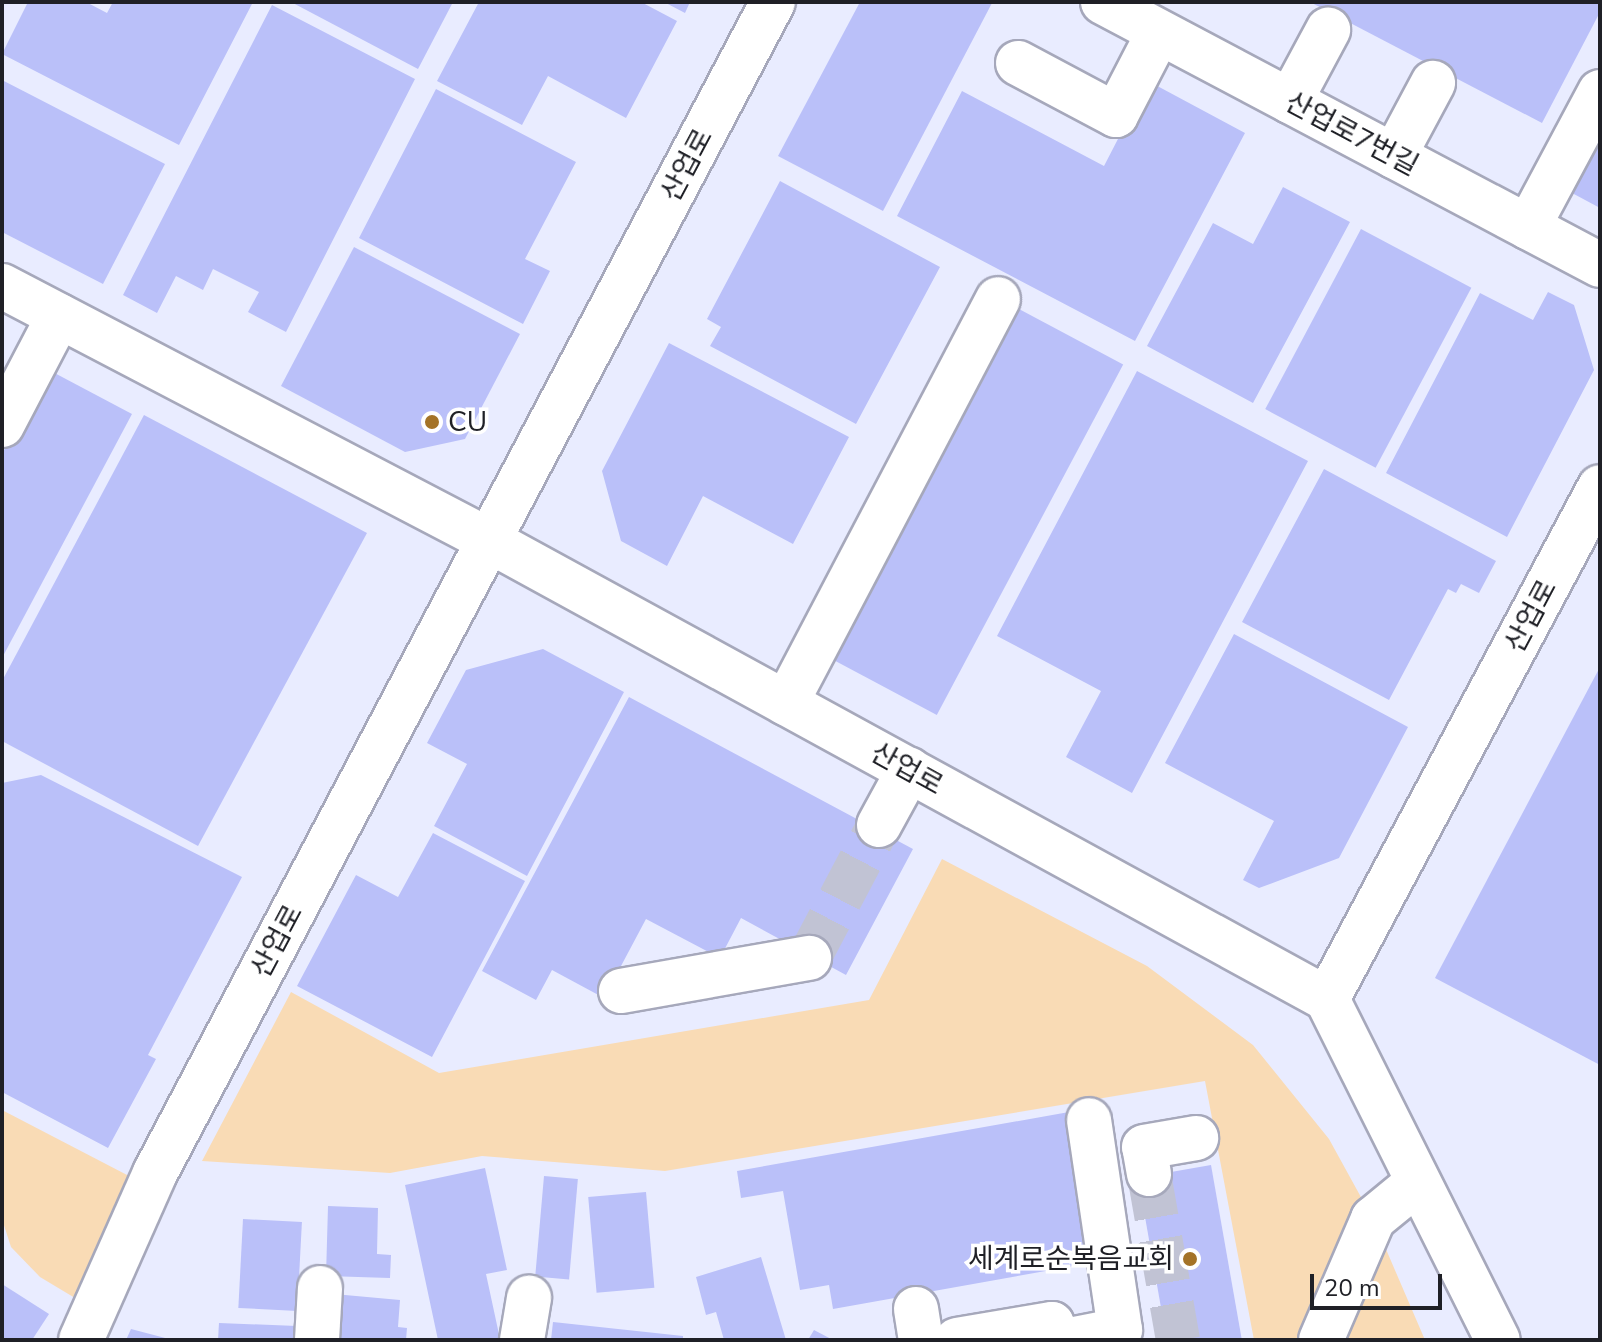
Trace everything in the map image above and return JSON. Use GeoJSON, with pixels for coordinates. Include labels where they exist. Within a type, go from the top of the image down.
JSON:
{"type":"FeatureCollection","features":[{"type":"Feature","properties":{"kind":"street","name":"산업로"},"geometry":{"type":"LineString","coordinates":[[81,1340],[155,1173],[773,2]]}},
{"type":"Feature","properties":{"kind":"street","name":"산업로7번길"},"geometry":{"type":"LineString","coordinates":[[1114,5],[1159,32],[1600,265]]}},
{"type":"Feature","properties":{"kind":"street"},"geometry":{"type":"LineString","coordinates":[[1290,101],[1328,30]]}},
{"type":"Feature","properties":{"kind":"street"},"geometry":{"type":"LineString","coordinates":[[1018,63],[1116,115],[1159,32]]}},
{"type":"Feature","properties":{"kind":"street"},"geometry":{"type":"LineString","coordinates":[[1394,156],[1433,83]]}},
{"type":"Feature","properties":{"kind":"street"},"geometry":{"type":"LineString","coordinates":[[1528,227],[1600,92]]}},
{"type":"Feature","properties":{"kind":"street"},"geometry":{"type":"LineString","coordinates":[[2,286],[488,540]]}},
{"type":"Feature","properties":{"kind":"street"},"geometry":{"type":"LineString","coordinates":[[786,703],[998,299]]}},
{"type":"Feature","properties":{"kind":"street"},"geometry":{"type":"LineString","coordinates":[[2,425],[59,316]]}},
{"type":"Feature","properties":{"kind":"street","name":"산업로"},"geometry":{"type":"LineString","coordinates":[[488,540],[1327,999],[1600,487]]}},
{"type":"Feature","properties":{"kind":"street"},"geometry":{"type":"LineString","coordinates":[[879,825],[909,770]]}},
{"type":"Feature","properties":{"kind":"street"},"geometry":{"type":"LineString","coordinates":[[621,991],[809,958]]}},
{"type":"Feature","properties":{"kind":"street"},"geometry":{"type":"LineString","coordinates":[[1327,999],[1498,1340]]}},
{"type":"Feature","properties":{"kind":"street"},"geometry":{"type":"LineString","coordinates":[[1069,1340],[1120,1330],[1089,1120]]}},
{"type":"Feature","properties":{"kind":"street"},"geometry":{"type":"LineString","coordinates":[[1149,1174],[1144,1147],[1196,1138]]}},
{"type":"Feature","properties":{"kind":"street"},"geometry":{"type":"LineString","coordinates":[[1321,1340],[1373,1219],[1417,1183]]}},
{"type":"Feature","properties":{"kind":"street"},"geometry":{"type":"LineString","coordinates":[[317,1340],[320,1288]]}},
{"type":"Feature","properties":{"kind":"street"},"geometry":{"type":"LineString","coordinates":[[522,1340],[529,1298]]}},
{"type":"Feature","properties":{"kind":"street"},"geometry":{"type":"LineString","coordinates":[[957,1340],[1052,1324],[1054,1340]]}},
{"type":"Feature","properties":{"kind":"shaded area"},"geometry":{"type":"Polygon","coordinates":[[[942,859],[1147,966],[1253,1045],[1329,1139],[1373,1219],[1425,1340],[1254,1340],[1205,1081],[665,1171],[482,1156],[390,1173],[202,1161],[291,992],[439,1073],[869,1000],[942,859]]]}},
{"type":"Feature","properties":{"kind":"shaded area"},"geometry":{"type":"Polygon","coordinates":[[[2,1110],[129,1176],[75,1298],[40,1277],[11,1247],[2,1219],[2,1110]]]}},
{"type":"Feature","properties":{"kind":"building"},"geometry":{"type":"Polygon","coordinates":[[[28,2],[86,2],[107,13],[113,2],[253,2],[179,145],[2,54],[28,2]]]}},
{"type":"Feature","properties":{"kind":"building"},"geometry":{"type":"Polygon","coordinates":[[[291,2],[453,2],[418,69],[291,2]]]}},
{"type":"Feature","properties":{"kind":"building"},"geometry":{"type":"Polygon","coordinates":[[[479,2],[641,2],[677,21],[626,118],[548,76],[522,125],[437,81],[479,2]]]}},
{"type":"Feature","properties":{"kind":"building"},"geometry":{"type":"Polygon","coordinates":[[[664,2],[690,2],[685,13],[664,2]]]}},
{"type":"Feature","properties":{"kind":"building"},"geometry":{"type":"Polygon","coordinates":[[[860,2],[992,3],[883,211],[778,156],[860,2]]]}},
{"type":"Feature","properties":{"kind":"building"},"geometry":{"type":"Polygon","coordinates":[[[1310,2],[1600,2],[1600,12],[1542,123],[1310,2]]]}},
{"type":"Feature","properties":{"kind":"building"},"geometry":{"type":"Polygon","coordinates":[[[272,5],[415,79],[286,332],[248,312],[259,292],[213,269],[203,290],[176,276],[157,313],[123,295],[272,5]]]}},
{"type":"Feature","properties":{"kind":"building"},"geometry":{"type":"Polygon","coordinates":[[[2,80],[165,164],[103,284],[2,232],[2,80]]]}},
{"type":"Feature","properties":{"kind":"building"},"geometry":{"type":"Polygon","coordinates":[[[1148,81],[1245,133],[1135,341],[897,216],[962,91],[1104,166],[1148,81]]]}},
{"type":"Feature","properties":{"kind":"building"},"geometry":{"type":"Polygon","coordinates":[[[436,89],[576,162],[525,259],[550,271],[523,324],[359,238],[436,89]]]}},
{"type":"Feature","properties":{"kind":"building"},"geometry":{"type":"Polygon","coordinates":[[[1600,108],[1600,208],[1559,186],[1600,108]]]}},
{"type":"Feature","properties":{"kind":"building"},"geometry":{"type":"Polygon","coordinates":[[[780,181],[940,267],[856,424],[710,346],[721,327],[707,319],[780,181]]]}},
{"type":"Feature","properties":{"kind":"building"},"geometry":{"type":"Polygon","coordinates":[[[1283,187],[1350,222],[1253,403],[1147,346],[1213,223],[1253,244],[1283,187]]]}},
{"type":"Feature","properties":{"kind":"building"},"geometry":{"type":"Polygon","coordinates":[[[1361,229],[1471,288],[1376,468],[1265,409],[1361,229]]]}},
{"type":"Feature","properties":{"kind":"building"},"geometry":{"type":"Polygon","coordinates":[[[354,247],[520,334],[465,439],[405,452],[281,386],[354,247]]]}},
{"type":"Feature","properties":{"kind":"building"},"geometry":{"type":"Polygon","coordinates":[[[1548,292],[1574,305],[1594,370],[1507,537],[1386,473],[1480,293],[1533,320],[1548,292]]]}},
{"type":"Feature","properties":{"kind":"building"},"geometry":{"type":"Polygon","coordinates":[[[1019,309],[1123,364],[937,715],[833,660],[1019,309]]]}},
{"type":"Feature","properties":{"kind":"building"},"geometry":{"type":"Polygon","coordinates":[[[669,343],[849,437],[793,544],[703,496],[667,566],[621,541],[602,471],[669,343]]]}},
{"type":"Feature","properties":{"kind":"building"},"geometry":{"type":"Polygon","coordinates":[[[47,369],[132,414],[2,658],[2,454],[47,369]]]}},
{"type":"Feature","properties":{"kind":"building"},"geometry":{"type":"Polygon","coordinates":[[[1137,371],[1308,461],[1132,793],[1066,757],[1101,691],[997,636],[1137,371]]]}},
{"type":"Feature","properties":{"kind":"building"},"geometry":{"type":"Polygon","coordinates":[[[144,415],[367,533],[198,846],[2,741],[2,681],[144,415]]]}},
{"type":"Feature","properties":{"kind":"building"},"geometry":{"type":"Polygon","coordinates":[[[1324,469],[1496,561],[1479,593],[1461,584],[1456,593],[1448,589],[1389,700],[1242,622],[1324,469]]]}},
{"type":"Feature","properties":{"kind":"building"},"geometry":{"type":"Polygon","coordinates":[[[1234,634],[1408,727],[1339,858],[1259,888],[1243,880],[1274,821],[1165,763],[1234,634]]]}},
{"type":"Feature","properties":{"kind":"building"},"geometry":{"type":"Polygon","coordinates":[[[543,649],[624,692],[527,876],[434,826],[467,764],[427,743],[466,670],[543,649]]]}},
{"type":"Feature","properties":{"kind":"building"},"geometry":{"type":"Polygon","coordinates":[[[1600,667],[1600,1065],[1435,978],[1600,667]]]}},
{"type":"Feature","properties":{"kind":"building"},"geometry":{"type":"Polygon","coordinates":[[[629,697],[913,849],[846,975],[741,918],[720,958],[646,919],[604,998],[552,970],[536,1000],[482,971],[629,697]]]}},
{"type":"Feature","properties":{"kind":"building"},"geometry":{"type":"Polygon","coordinates":[[[41,775],[242,877],[148,1055],[156,1059],[108,1148],[2,1092],[2,783],[41,775]]]}},
{"type":"Feature","properties":{"kind":"building"},"geometry":{"type":"Polygon","coordinates":[[[433,833],[525,881],[432,1057],[297,986],[356,875],[398,897],[433,833]]]}},
{"type":"Feature","properties":{"kind":"building"},"geometry":{"type":"Polygon","coordinates":[[[1069,1112],[1096,1262],[833,1309],[829,1285],[800,1290],[783,1191],[741,1198],[737,1171],[1069,1112]]]}},
{"type":"Feature","properties":{"kind":"building","name":"세계로순복음교회"},"geometry":{"type":"Polygon","coordinates":[[[1211,1165],[1242,1340],[1167,1340],[1138,1178],[1211,1165]]]}},
{"type":"Feature","properties":{"kind":"building"},"geometry":{"type":"Polygon","coordinates":[[[485,1168],[507,1270],[486,1274],[500,1339],[438,1340],[405,1185],[485,1168]]]}},
{"type":"Feature","properties":{"kind":"building"},"geometry":{"type":"Polygon","coordinates":[[[544,1176],[578,1179],[569,1280],[535,1277],[544,1176]]]}},
{"type":"Feature","properties":{"kind":"building"},"geometry":{"type":"Polygon","coordinates":[[[646,1192],[654,1288],[597,1293],[588,1197],[646,1192]]]}},
{"type":"Feature","properties":{"kind":"building"},"geometry":{"type":"Polygon","coordinates":[[[328,1206],[378,1208],[377,1254],[391,1255],[390,1278],[326,1276],[328,1206]]]}},
{"type":"Feature","properties":{"kind":"building"},"geometry":{"type":"Polygon","coordinates":[[[243,1219],[302,1222],[297,1311],[238,1308],[243,1219]]]}},
{"type":"Feature","properties":{"kind":"building"},"geometry":{"type":"Polygon","coordinates":[[[761,1257],[786,1340],[724,1340],[716,1312],[706,1315],[696,1277],[761,1257]]]}},
{"type":"Feature","properties":{"kind":"building"},"geometry":{"type":"Polygon","coordinates":[[[2,1284],[49,1314],[32,1340],[2,1340],[2,1284]]]}},
{"type":"Feature","properties":{"kind":"building"},"geometry":{"type":"Polygon","coordinates":[[[334,1294],[400,1300],[398,1327],[407,1328],[406,1340],[336,1340],[334,1294]]]}},
{"type":"Feature","properties":{"kind":"building"},"geometry":{"type":"Polygon","coordinates":[[[553,1322],[683,1336],[683,1340],[551,1340],[553,1322]]]}},
{"type":"Feature","properties":{"kind":"building"},"geometry":{"type":"Polygon","coordinates":[[[219,1323],[297,1326],[297,1340],[218,1340],[219,1323]]]}},
{"type":"Feature","properties":{"kind":"building"},"geometry":{"type":"Polygon","coordinates":[[[131,1329],[169,1339],[169,1340],[126,1340],[131,1329]]]}},
{"type":"Feature","properties":{"kind":"building"},"geometry":{"type":"Polygon","coordinates":[[[814,1330],[833,1340],[808,1340],[814,1330]]]}},
{"type":"Feature","properties":{"kind":"tunnel"},"geometry":{"type":"LineString","coordinates":[[809,958],[879,825]]}},
{"type":"Feature","properties":{"kind":"tunnel"},"geometry":{"type":"LineString","coordinates":[[1149,1174],[1178,1340]]}},
{"type":"Feature","properties":{"kind":"place","name":"CU"},"geometry":{"type":"Point","coordinates":[432,422]}},
{"type":"Feature","properties":{"kind":"place","name":"세계로순복음교회"},"geometry":{"type":"Point","coordinates":[1190,1259]}}]}
